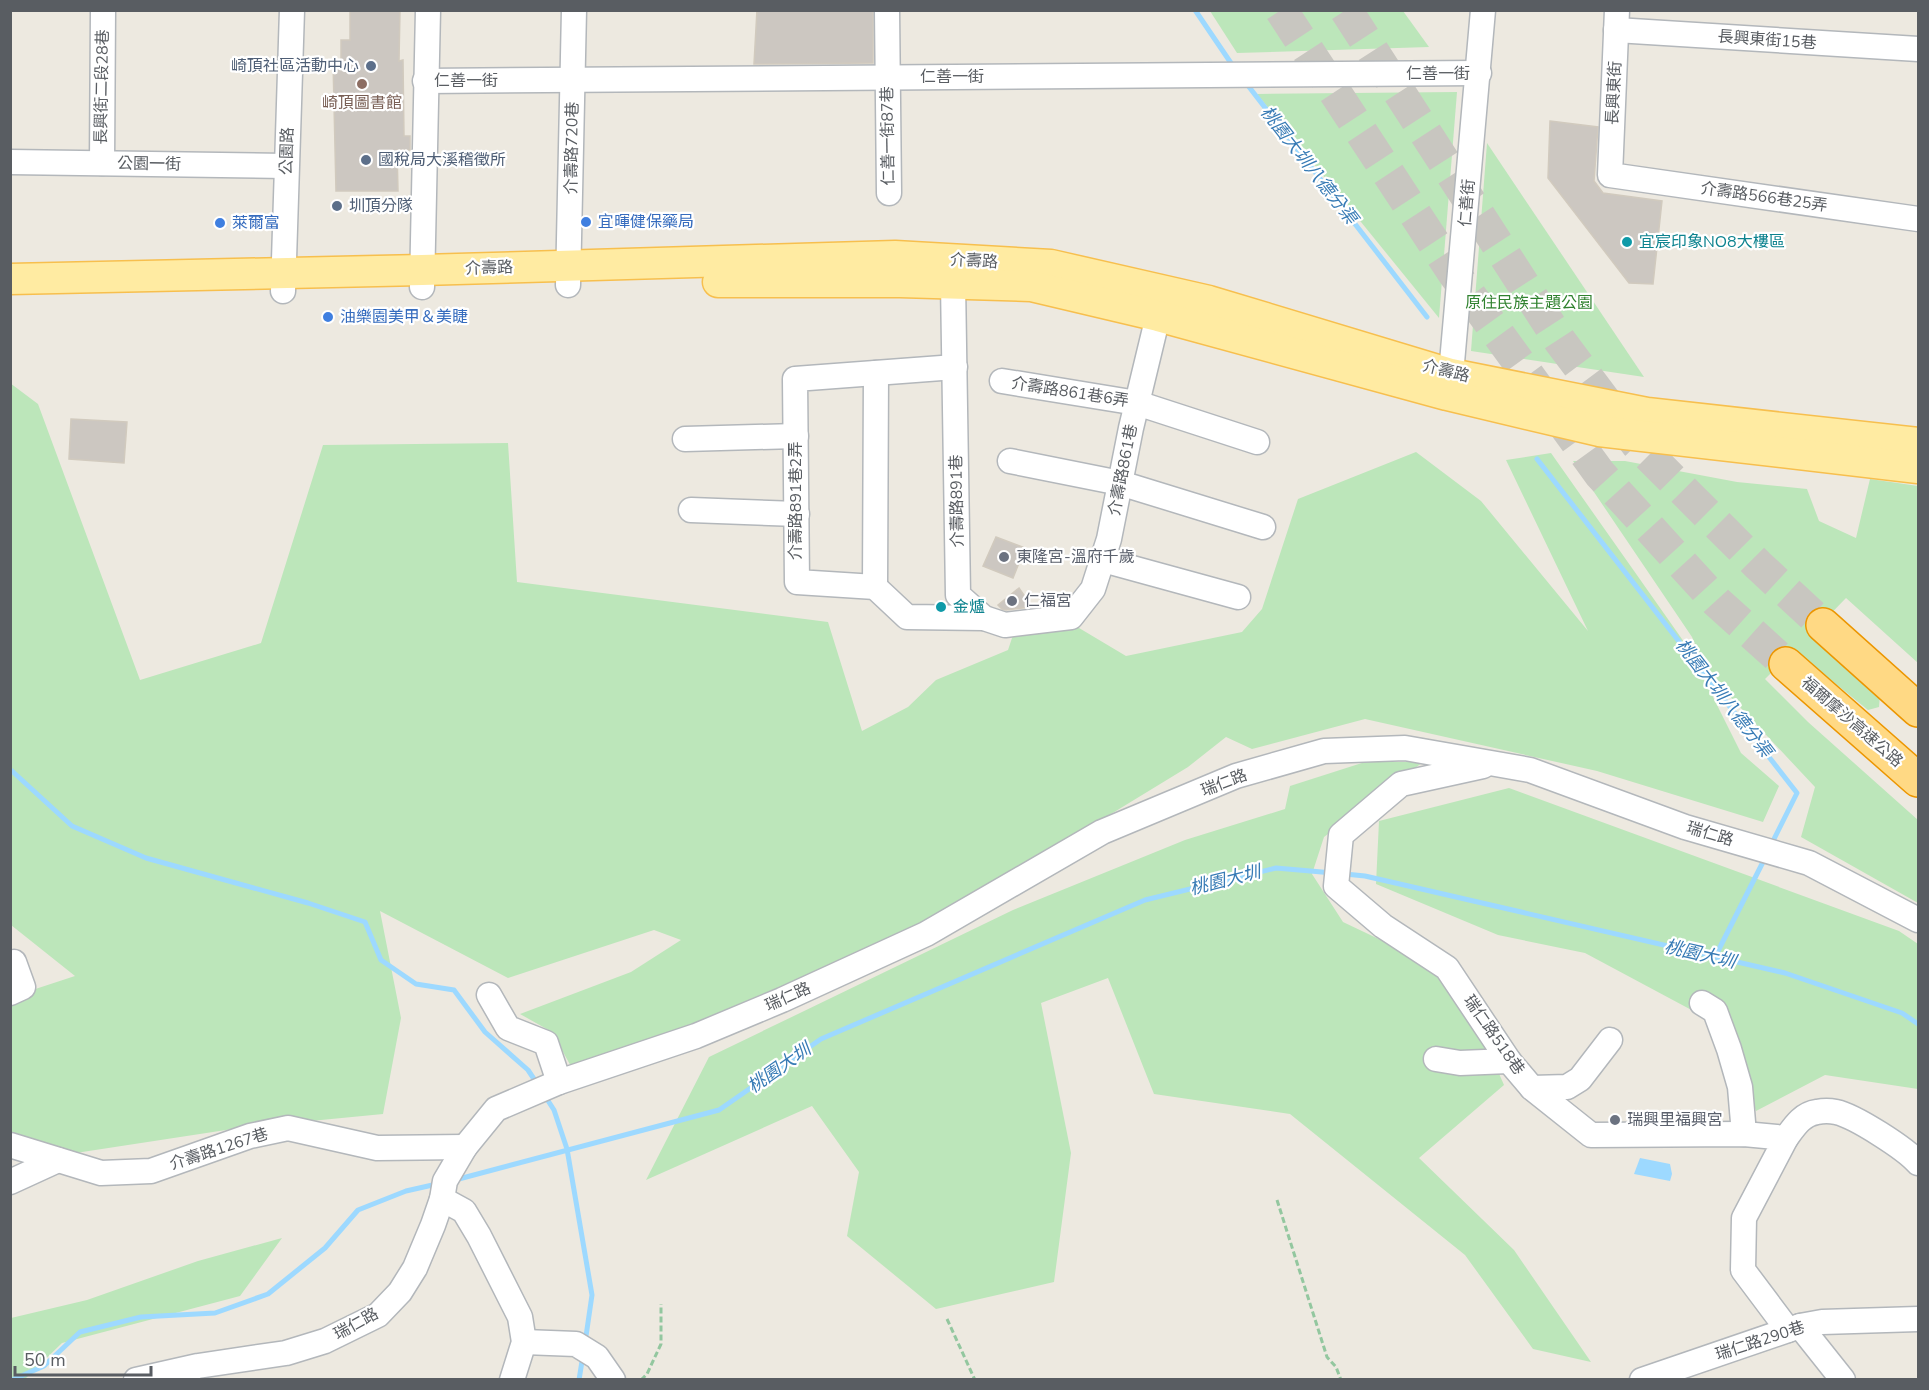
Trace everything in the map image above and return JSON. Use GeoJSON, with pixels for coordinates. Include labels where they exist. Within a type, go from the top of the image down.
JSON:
{"type":"FeatureCollection","features":[{"type":"Feature","properties":{"kind":"highway"},"geometry":{"type":"LineString","coordinates":[[1822,625],[1916,709],[1877,743]]}},
{"type":"Feature","properties":{"kind":"highway","name":"福爾摩沙高速公路"},"geometry":{"type":"LineString","coordinates":[[1786,664],[1918,780]]}},
{"type":"Feature","properties":{"kind":"main road","name":"介壽路"},"geometry":{"type":"LineString","coordinates":[[10,298],[283,282],[569,275],[895,256],[1051,265],[1209,301],[1449,385],[1599,431],[1918,468]]}},
{"type":"Feature","properties":{"kind":"main road","name":"介壽路"},"geometry":{"type":"LineString","coordinates":[[569,275],[1031,286],[1449,385],[1647,413],[1918,443]]}},
{"type":"Feature","properties":{"kind":"main road","name":"介壽路"},"geometry":{"type":"LineString","coordinates":[[10,279],[283,282]]}},
{"type":"Feature","properties":{"kind":"street","name":"長興街二段28巷"},"geometry":{"type":"LineString","coordinates":[[102,163],[103,10]]}},
{"type":"Feature","properties":{"kind":"street","name":"公園路"},"geometry":{"type":"LineString","coordinates":[[283,282],[292,10]]}},
{"type":"Feature","properties":{"kind":"street"},"geometry":{"type":"LineString","coordinates":[[422,278],[428,10]]}},
{"type":"Feature","properties":{"kind":"street","name":"介壽路720巷"},"geometry":{"type":"LineString","coordinates":[[569,275],[574,10]]}},
{"type":"Feature","properties":{"kind":"street","name":"仁善一街87巷"},"geometry":{"type":"LineString","coordinates":[[887,10],[889,194]]}},
{"type":"Feature","properties":{"kind":"street","name":"仁善街"},"geometry":{"type":"LineString","coordinates":[[1449,385],[1483,10]]}},
{"type":"Feature","properties":{"kind":"street","name":"長興東街15巷"},"geometry":{"type":"LineString","coordinates":[[1617,20],[1918,49]]}},
{"type":"Feature","properties":{"kind":"street","name":"長興東街"},"geometry":{"type":"LineString","coordinates":[[1610,175],[1617,20]]}},
{"type":"Feature","properties":{"kind":"street","name":"仁善一街"},"geometry":{"type":"LineString","coordinates":[[425,81],[1479,73]]}},
{"type":"Feature","properties":{"kind":"street","name":"公園一街"},"geometry":{"type":"LineString","coordinates":[[10,162],[286,166]]}},
{"type":"Feature","properties":{"kind":"street","name":"介壽路566巷25弄"},"geometry":{"type":"LineString","coordinates":[[1610,175],[1918,219]]}},
{"type":"Feature","properties":{"kind":"street","name":"介壽路891巷"},"geometry":{"type":"LineString","coordinates":[[953,283],[958,595],[984,618],[1005,625],[1071,617]]}},
{"type":"Feature","properties":{"kind":"street","name":"介壽路861巷"},"geometry":{"type":"LineString","coordinates":[[1071,617],[1093,589],[1109,538],[1158,316]]}},
{"type":"Feature","properties":{"kind":"street"},"geometry":{"type":"LineString","coordinates":[[955,367],[876,373],[874,587],[907,616],[984,618]]}},
{"type":"Feature","properties":{"kind":"street","name":"介壽路891巷2弄"},"geometry":{"type":"LineString","coordinates":[[874,587],[797,582],[795,379],[876,373]]}},
{"type":"Feature","properties":{"kind":"street","name":"介壽路861巷6弄"},"geometry":{"type":"LineString","coordinates":[[1002,381],[1137,403],[1257,442]]}},
{"type":"Feature","properties":{"kind":"street"},"geometry":{"type":"LineString","coordinates":[[685,439],[796,436]]}},
{"type":"Feature","properties":{"kind":"street"},"geometry":{"type":"LineString","coordinates":[[1010,461],[1120,483],[1263,527]]}},
{"type":"Feature","properties":{"kind":"street"},"geometry":{"type":"LineString","coordinates":[[691,510],[796,514]]}},
{"type":"Feature","properties":{"kind":"street"},"geometry":{"type":"LineString","coordinates":[[1102,560],[1238,597]]}},
{"type":"Feature","properties":{"kind":"street","name":"瑞仁路"},"geometry":{"type":"LineString","coordinates":[[136,1380],[198,1366],[286,1353],[325,1341],[378,1315],[400,1292],[415,1268],[442,1199],[445,1181],[465,1148],[496,1109],[559,1082],[696,1036],[782,1000],[926,934],[1102,832],[1236,776],[1324,751],[1405,748],[1530,770],[1685,827],[1809,863],[1918,920]]}},
{"type":"Feature","properties":{"kind":"street","name":"瑞仁路518巷"},"geometry":{"type":"LineString","coordinates":[[1495,764],[1401,784],[1341,835],[1336,886],[1383,926],[1447,968],[1509,1061],[1532,1088],[1592,1135],[1744,1134],[1786,1138]]}},
{"type":"Feature","properties":{"kind":"street"},"geometry":{"type":"LineString","coordinates":[[10,963],[14,962],[23,987],[10,993]]}},
{"type":"Feature","properties":{"kind":"street"},"geometry":{"type":"LineString","coordinates":[[489,995],[508,1028],[546,1043],[559,1082]]}},
{"type":"Feature","properties":{"kind":"street"},"geometry":{"type":"LineString","coordinates":[[1702,1003],[1715,1011],[1729,1049],[1740,1087],[1744,1134]]}},
{"type":"Feature","properties":{"kind":"street"},"geometry":{"type":"LineString","coordinates":[[1532,1088],[1567,1087],[1580,1079],[1610,1040]]}},
{"type":"Feature","properties":{"kind":"street"},"geometry":{"type":"LineString","coordinates":[[1436,1059],[1460,1063],[1509,1061]]}},
{"type":"Feature","properties":{"kind":"street"},"geometry":{"type":"LineString","coordinates":[[1844,1380],[1743,1270],[1744,1218],[1795,1124],[1816,1112],[1836,1112],[1870,1128],[1918,1163]]}},
{"type":"Feature","properties":{"kind":"street","name":"介壽路1267巷"},"geometry":{"type":"LineString","coordinates":[[10,1145],[101,1173],[151,1171],[250,1136],[288,1128],[377,1148],[465,1148]]}},
{"type":"Feature","properties":{"kind":"street"},"geometry":{"type":"LineString","coordinates":[[10,1182],[58,1160]]}},
{"type":"Feature","properties":{"kind":"street"},"geometry":{"type":"LineString","coordinates":[[442,1199],[464,1211],[520,1317],[524,1342],[512,1380]]}},
{"type":"Feature","properties":{"kind":"street","name":"瑞仁路290巷"},"geometry":{"type":"LineString","coordinates":[[1642,1380],[1794,1328],[1822,1322],[1918,1319]]}},
{"type":"Feature","properties":{"kind":"street"},"geometry":{"type":"LineString","coordinates":[[524,1342],[552,1341],[576,1344],[597,1357],[613,1380]]}},
{"type":"Feature","properties":{"kind":"path"},"geometry":{"type":"LineString","coordinates":[[1277,1200],[1327,1357],[1336,1367],[1341,1380]]}},
{"type":"Feature","properties":{"kind":"path"},"geometry":{"type":"LineString","coordinates":[[641,1380],[647,1374],[662,1344],[661,1304]]}},
{"type":"Feature","properties":{"kind":"path"},"geometry":{"type":"LineString","coordinates":[[947,1319],[975,1380]]}},
{"type":"Feature","properties":{"kind":"green space"},"geometry":{"type":"Polygon","coordinates":[[[1210,11],[1403,11],[1429,47],[1237,53],[1210,11]]]}},
{"type":"Feature","properties":{"kind":"green space"},"geometry":{"type":"Polygon","coordinates":[[[1457,92],[1439,318],[1257,94],[1457,92]]]}},
{"type":"Feature","properties":{"kind":"green space","name":"原住民族主題公園"},"geometry":{"type":"Polygon","coordinates":[[[1487,143],[1644,377],[1471,351],[1487,143]]]}},
{"type":"Feature","properties":{"kind":"green space"},"geometry":{"type":"Polygon","coordinates":[[[10,383],[38,404],[140,680],[261,643],[323,445],[508,443],[517,582],[828,622],[862,731],[908,707],[936,680],[1008,650],[1014,632],[1074,625],[1126,656],[1242,632],[1262,609],[1298,499],[1416,452],[1481,501],[1588,631],[1506,460],[1551,453],[1689,649],[1741,753],[1779,786],[1763,822],[1597,771],[1365,719],[1252,749],[1226,737],[1188,767],[1052,850],[863,956],[573,1070],[552,1032],[520,1014],[631,972],[681,940],[654,930],[508,978],[380,911],[401,1018],[383,1114],[239,1128],[43,1158],[11,1156],[11,997],[75,976],[11,925],[10,383]]]}},
{"type":"Feature","properties":{"kind":"green space"},"geometry":{"type":"Polygon","coordinates":[[[1573,461],[1625,461],[1737,482],[1807,489],[1819,521],[1856,538],[1870,479],[1918,486],[1918,663],[1846,598],[1815,630],[1880,694],[1879,707],[1868,710],[1794,650],[1765,679],[1808,722],[1918,820],[1918,903],[1801,837],[1815,787],[1708,673],[1692,637],[1573,461]]]}},
{"type":"Feature","properties":{"kind":"green space"},"geometry":{"type":"Polygon","coordinates":[[[1365,762],[1423,762],[1324,837],[1312,874],[1343,922],[1425,961],[1473,1014],[1504,1085],[1419,1158],[1514,1250],[1591,1362],[1533,1349],[1465,1255],[1290,1114],[1154,1094],[1108,978],[1041,1003],[1071,1153],[1054,1282],[936,1309],[847,1236],[859,1172],[812,1106],[646,1180],[709,1057],[1013,910],[1185,840],[1285,809],[1290,786],[1365,762]]]}},
{"type":"Feature","properties":{"kind":"green space"},"geometry":{"type":"Polygon","coordinates":[[[1509,788],[1899,931],[1918,944],[1918,1089],[1825,1075],[1756,1111],[1727,1029],[1585,953],[1498,935],[1376,884],[1379,821],[1509,788]]]}},
{"type":"Feature","properties":{"kind":"green space"},"geometry":{"type":"Polygon","coordinates":[[[282,1238],[240,1296],[62,1343],[25,1379],[11,1379],[11,1318],[87,1300],[198,1261],[282,1238]]]}},
{"type":"Feature","properties":{"kind":"water"},"geometry":{"type":"Polygon","coordinates":[[[1640,1158],[1670,1164],[1672,1174],[1670,1181],[1634,1174],[1640,1158]]]}},
{"type":"Feature","properties":{"kind":"building"},"geometry":{"type":"Polygon","coordinates":[[[350,10],[400,10],[399,61],[403,60],[404,136],[410,136],[410,150],[397,150],[398,191],[336,191],[333,61],[341,61],[341,40],[350,40],[350,10]]]}},
{"type":"Feature","properties":{"kind":"building"},"geometry":{"type":"Polygon","coordinates":[[[757,10],[873,10],[873,63],[754,64],[757,10]]]}},
{"type":"Feature","properties":{"kind":"building","name":"宜宸印象NO8大樓區"},"geometry":{"type":"Polygon","coordinates":[[[1550,121],[1598,127],[1594,181],[1603,193],[1662,201],[1653,284],[1629,283],[1548,178],[1550,121]]]}},
{"type":"Feature","properties":{"kind":"building"},"geometry":{"type":"Polygon","coordinates":[[[71,419],[127,422],[124,463],[69,459],[71,419]]]}},
{"type":"Feature","properties":{"kind":"building","name":"東隆宮-溫府千歲"},"geometry":{"type":"Polygon","coordinates":[[[996,537],[1025,548],[1013,578],[983,566],[996,537]]]}},
{"type":"Feature","properties":{"kind":"building","name":"仁福宮"},"geometry":{"type":"Polygon","coordinates":[[[1019,588],[1032,607],[1006,610],[998,605],[1019,588]]]}},
{"type":"Feature","properties":{"kind":"waterway","name":"桃園大圳八德分渠"},"geometry":{"type":"LineString","coordinates":[[1195,10],[1233,66]]}},
{"type":"Feature","properties":{"kind":"waterway","name":"桃園大圳八德分渠"},"geometry":{"type":"LineString","coordinates":[[1246,83],[1427,317]]}},
{"type":"Feature","properties":{"kind":"waterway","name":"桃園大圳八德分渠"},"geometry":{"type":"LineString","coordinates":[[1537,459],[1797,793],[1771,845]]}},
{"type":"Feature","properties":{"kind":"waterway"},"geometry":{"type":"LineString","coordinates":[[12,771],[72,826],[146,858],[308,903],[365,922],[381,960],[416,984],[454,990],[485,1032],[528,1070],[538,1085]]}},
{"type":"Feature","properties":{"kind":"waterway","name":"桃園大圳八德分渠"},"geometry":{"type":"LineString","coordinates":[[1715,957],[1766,856]]}},
{"type":"Feature","properties":{"kind":"waterway","name":"桃園大圳"},"geometry":{"type":"LineString","coordinates":[[455,1180],[719,1110],[821,1039],[1145,900],[1276,868],[1333,873]]}},
{"type":"Feature","properties":{"kind":"waterway","name":"桃園大圳"},"geometry":{"type":"LineString","coordinates":[[1345,874],[1365,876],[1785,973],[1902,1013],[1918,1024]]}},
{"type":"Feature","properties":{"kind":"waterway"},"geometry":{"type":"LineString","coordinates":[[545,1096],[554,1110],[567,1149],[592,1295],[585,1343]]}},
{"type":"Feature","properties":{"kind":"waterway"},"geometry":{"type":"LineString","coordinates":[[12,1380],[44,1366],[80,1332],[141,1317],[215,1313],[268,1294],[325,1248],[358,1210],[406,1191],[437,1184]]}},
{"type":"Feature","properties":{"kind":"waterway"},"geometry":{"type":"LineString","coordinates":[[579,1380],[583,1355]]}},
{"type":"Feature","properties":{"kind":"tunnel"},"geometry":{"type":"LineString","coordinates":[[1281,10],[1453,272],[1600,474],[1717,602],[1786,664]]}},
{"type":"Feature","properties":{"kind":"tunnel"},"geometry":{"type":"LineString","coordinates":[[1346,10],[1560,341],[1637,444],[1758,565],[1823,625]]}},
{"type":"Feature","properties":{"kind":"place","name":"崎頂社區活動中心"},"geometry":{"type":"Point","coordinates":[371,66]}},
{"type":"Feature","properties":{"kind":"place","name":"崎頂圖書館"},"geometry":{"type":"Point","coordinates":[362,84]}},
{"type":"Feature","properties":{"kind":"place","name":"國稅局大溪稽徵所"},"geometry":{"type":"Point","coordinates":[366,160]}},
{"type":"Feature","properties":{"kind":"place","name":"圳頂分隊"},"geometry":{"type":"Point","coordinates":[337,206]}},
{"type":"Feature","properties":{"kind":"place","name":"宜暉健保藥局"},"geometry":{"type":"Point","coordinates":[586,222]}},
{"type":"Feature","properties":{"kind":"place","name":"萊爾富"},"geometry":{"type":"Point","coordinates":[220,223]}},
{"type":"Feature","properties":{"kind":"place","name":"宜宸印象NO8大樓區"},"geometry":{"type":"Point","coordinates":[1627,242]}},
{"type":"Feature","properties":{"kind":"place","name":"油樂園美甲＆美睫"},"geometry":{"type":"Point","coordinates":[328,317]}},
{"type":"Feature","properties":{"kind":"place","name":"東隆宮-溫府千歲"},"geometry":{"type":"Point","coordinates":[1004,557]}},
{"type":"Feature","properties":{"kind":"place","name":"仁福宮"},"geometry":{"type":"Point","coordinates":[1012,601]}},
{"type":"Feature","properties":{"kind":"place","name":"金爐"},"geometry":{"type":"Point","coordinates":[941,607]}},
{"type":"Feature","properties":{"kind":"place","name":"瑞興里福興宮"},"geometry":{"type":"Point","coordinates":[1615,1120]}}]}
